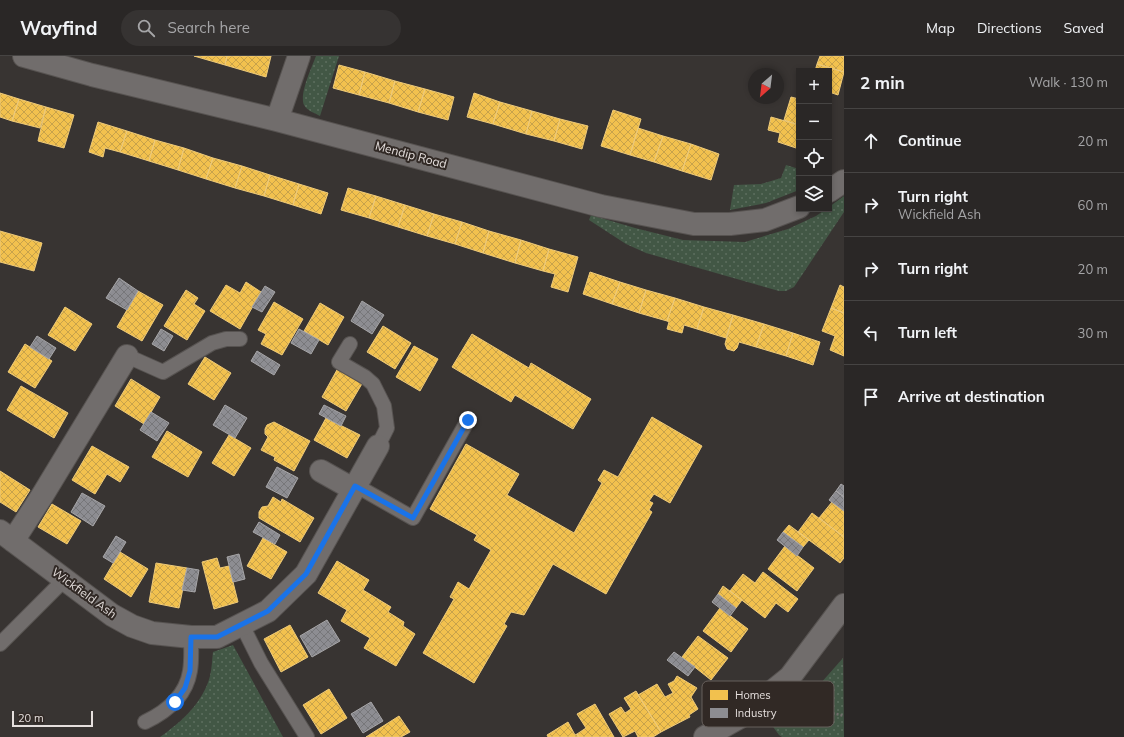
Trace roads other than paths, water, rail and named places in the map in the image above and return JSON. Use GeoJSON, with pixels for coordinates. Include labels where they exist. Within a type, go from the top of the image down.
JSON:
{"type":"FeatureCollection","features":[{"type":"Feature","properties":{"kind":"street","name":"Mendip Road"},"geometry":{"type":"LineString","coordinates":[[24,56],[92,75],[277,120],[601,206],[694,224],[730,224],[766,220],[796,208]]}},
{"type":"Feature","properties":{"kind":"street"},"geometry":{"type":"LineString","coordinates":[[277,120],[299,56]]}},
{"type":"Feature","properties":{"kind":"street"},"geometry":{"type":"LineString","coordinates":[[832,188],[844,182]]}},
{"type":"Feature","properties":{"kind":"street","name":"Wickfield Ash"},"geometry":{"type":"LineString","coordinates":[[127,356],[42,496],[6,536],[112,615],[132,626],[152,633],[191,637],[217,637],[268,611],[306,574],[378,446]]}},
{"type":"Feature","properties":{"kind":"street"},"geometry":{"type":"LineString","coordinates":[[321,471],[354,487]]}},
{"type":"Feature","properties":{"kind":"street"},"geometry":{"type":"LineString","coordinates":[[785,681],[790,677],[844,606]]}},
{"type":"Feature","properties":{"kind":"street"},"geometry":{"type":"LineString","coordinates":[[705,737],[723,727]]}},
{"type":"Feature","properties":{"kind":"lane"},"geometry":{"type":"LineString","coordinates":[[127,356],[163,372],[212,343],[226,339],[240,339]]}},
{"type":"Feature","properties":{"kind":"lane"},"geometry":{"type":"LineString","coordinates":[[350,344],[339,362],[365,377],[373,384],[384,406],[387,428],[378,446]]}},
{"type":"Feature","properties":{"kind":"lane"},"geometry":{"type":"LineString","coordinates":[[354,487],[413,518],[468,420]]}},
{"type":"Feature","properties":{"kind":"lane"},"geometry":{"type":"LineString","coordinates":[[0,644],[64,580]]}},
{"type":"Feature","properties":{"kind":"lane"},"geometry":{"type":"LineString","coordinates":[[242,624],[262,663],[307,737]]}},
{"type":"Feature","properties":{"kind":"lane"},"geometry":{"type":"LineString","coordinates":[[145,722],[160,715],[175,702],[185,688],[190,671],[191,637]]}}]}
